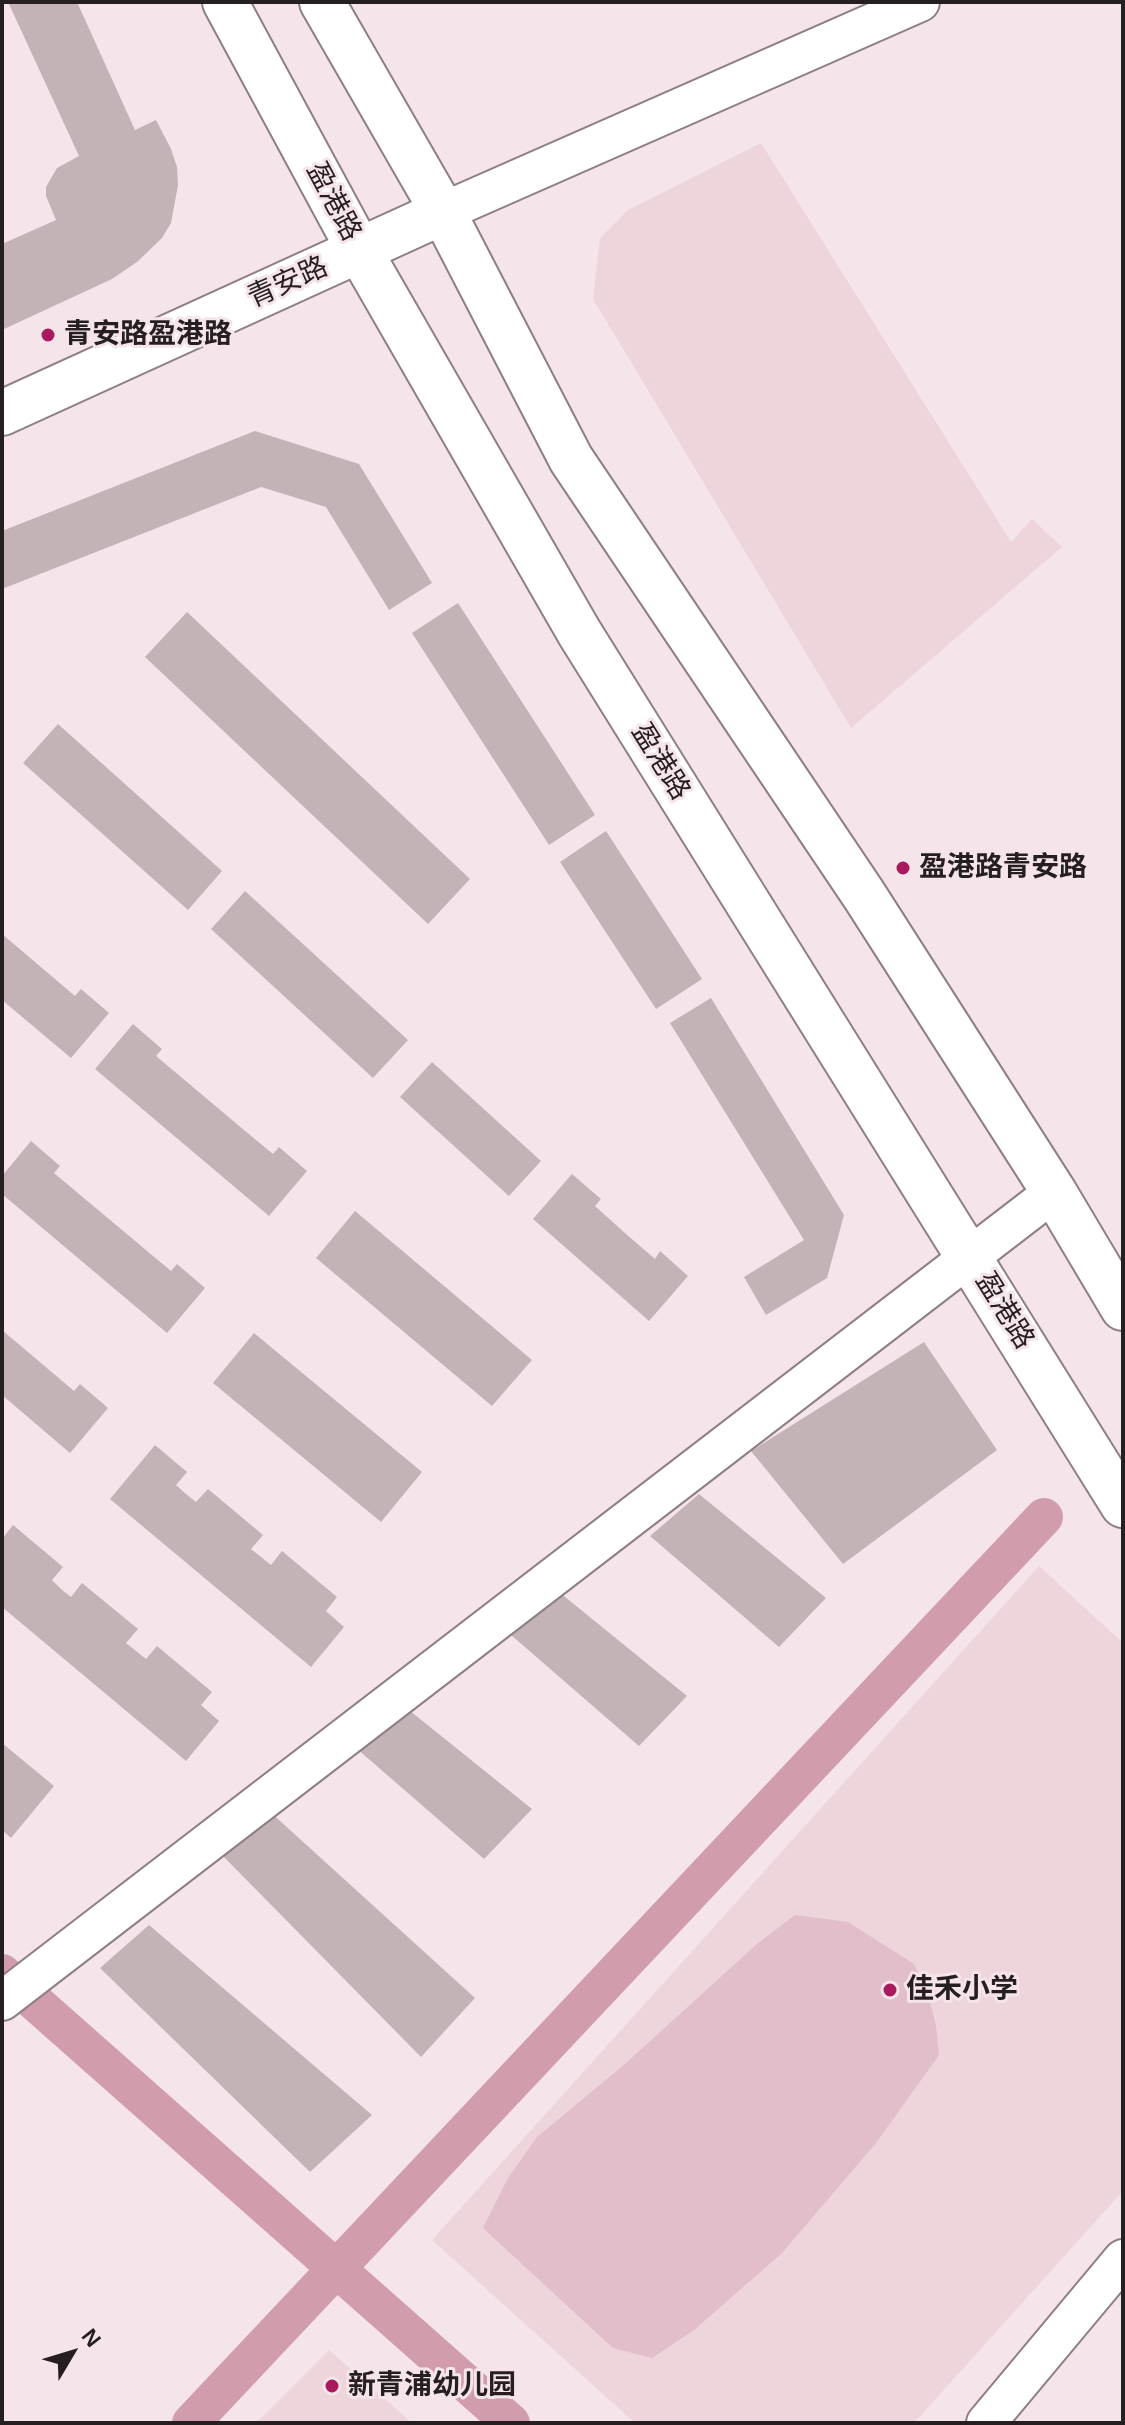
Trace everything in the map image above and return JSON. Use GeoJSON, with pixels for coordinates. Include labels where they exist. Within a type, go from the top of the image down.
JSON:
{"type":"FeatureCollection","features":[{"type":"Feature","properties":{"kind":"main road","name":"盈港路"},"geometry":{"type":"LineString","coordinates":[[225,2],[359,250],[579,632],[1123,1505]]}},
{"type":"Feature","properties":{"kind":"main road"},"geometry":{"type":"LineString","coordinates":[[322,2],[443,212],[571,459],[864,895],[1054,1192],[1123,1308]]}},
{"type":"Feature","properties":{"kind":"main road","name":"青安路"},"geometry":{"type":"LineString","coordinates":[[2,413],[443,212]]}},
{"type":"Feature","properties":{"kind":"street"},"geometry":{"type":"LineString","coordinates":[[443,212],[920,2]]}},
{"type":"Feature","properties":{"kind":"street"},"geometry":{"type":"LineString","coordinates":[[2,2001],[1054,1192]]}},
{"type":"Feature","properties":{"kind":"street"},"geometry":{"type":"LineString","coordinates":[[986,2423],[1123,2259]]}},
{"type":"Feature","properties":{"kind":"shaded area"},"geometry":{"type":"Polygon","coordinates":[[[761,143],[1011,542],[1032,519],[1062,547],[851,728],[593,299],[600,238],[628,210],[761,143]]]}},
{"type":"Feature","properties":{"kind":"shaded area","name":"佳禾小学"},"geometry":{"type":"Polygon","coordinates":[[[1039,1566],[1123,1643],[1123,2191],[914,2423],[635,2423],[432,2240],[1039,1566]]]}},
{"type":"Feature","properties":{"kind":"shaded area"},"geometry":{"type":"Polygon","coordinates":[[[795,1915],[848,1922],[914,1964],[928,1994],[939,2055],[876,2143],[782,2253],[694,2330],[652,2358],[613,2348],[483,2228],[508,2178],[537,2137],[625,2064],[757,1944],[795,1915]]]}},
{"type":"Feature","properties":{"kind":"shaded area","name":"新青浦幼儿园"},"geometry":{"type":"Polygon","coordinates":[[[329,2350],[412,2423],[256,2423],[329,2350]]]}},
{"type":"Feature","properties":{"kind":"building"},"geometry":{"type":"Polygon","coordinates":[[[8,2],[77,2],[135,130],[156,120],[171,149],[177,167],[178,185],[171,223],[162,238],[137,262],[112,279],[2,330],[2,244],[56,220],[46,196],[46,187],[57,168],[79,156],[8,2]]]}},
{"type":"Feature","properties":{"kind":"building"},"geometry":{"type":"Polygon","coordinates":[[[255,431],[359,464],[432,583],[389,610],[326,507],[261,487],[2,589],[2,531],[255,431]]]}},
{"type":"Feature","properties":{"kind":"building"},"geometry":{"type":"Polygon","coordinates":[[[458,603],[595,815],[549,845],[412,633],[458,603]]]}},
{"type":"Feature","properties":{"kind":"building"},"geometry":{"type":"Polygon","coordinates":[[[187,612],[470,879],[428,924],[145,657],[187,612]]]}},
{"type":"Feature","properties":{"kind":"building"},"geometry":{"type":"Polygon","coordinates":[[[58,724],[222,871],[188,910],[23,763],[58,724]]]}},
{"type":"Feature","properties":{"kind":"building"},"geometry":{"type":"Polygon","coordinates":[[[606,831],[702,979],[656,1009],[560,862],[606,831]]]}},
{"type":"Feature","properties":{"kind":"building"},"geometry":{"type":"Polygon","coordinates":[[[245,891],[408,1040],[373,1078],[211,929],[245,891]]]}},
{"type":"Feature","properties":{"kind":"building"},"geometry":{"type":"Polygon","coordinates":[[[2,934],[75,996],[81,989],[109,1013],[71,1058],[2,1000],[2,934]]]}},
{"type":"Feature","properties":{"kind":"building"},"geometry":{"type":"Polygon","coordinates":[[[711,998],[844,1215],[827,1278],[766,1315],[744,1277],[804,1240],[670,1023],[711,998]]]}},
{"type":"Feature","properties":{"kind":"building"},"geometry":{"type":"Polygon","coordinates":[[[133,1024],[162,1049],[156,1056],[273,1154],[279,1147],[307,1171],[269,1216],[95,1069],[133,1024]]]}},
{"type":"Feature","properties":{"kind":"building"},"geometry":{"type":"Polygon","coordinates":[[[432,1062],[541,1161],[509,1196],[400,1097],[432,1062]]]}},
{"type":"Feature","properties":{"kind":"building"},"geometry":{"type":"Polygon","coordinates":[[[31,1141],[60,1166],[54,1173],[171,1271],[177,1264],[205,1288],[167,1333],[2,1194],[2,1176],[31,1141]]]}},
{"type":"Feature","properties":{"kind":"building"},"geometry":{"type":"Polygon","coordinates":[[[572,1174],[601,1199],[595,1206],[626,1234],[655,1259],[660,1251],[688,1276],[649,1321],[533,1219],[572,1174]]]}},
{"type":"Feature","properties":{"kind":"building"},"geometry":{"type":"Polygon","coordinates":[[[355,1211],[532,1360],[492,1406],[316,1258],[355,1211]]]}},
{"type":"Feature","properties":{"kind":"building"},"geometry":{"type":"Polygon","coordinates":[[[2,1330],[74,1391],[80,1384],[108,1408],[70,1453],[2,1395],[2,1330]]]}},
{"type":"Feature","properties":{"kind":"building"},"geometry":{"type":"Polygon","coordinates":[[[254,1333],[422,1472],[381,1522],[213,1383],[254,1333]]]}},
{"type":"Feature","properties":{"kind":"building"},"geometry":{"type":"Polygon","coordinates":[[[924,1342],[997,1450],[843,1564],[751,1451],[924,1342]]]}},
{"type":"Feature","properties":{"kind":"building"},"geometry":{"type":"Polygon","coordinates":[[[155,1445],[187,1472],[176,1485],[186,1494],[196,1502],[208,1489],[263,1535],[251,1549],[271,1565],[282,1551],[337,1597],[326,1611],[344,1627],[311,1667],[110,1499],[155,1445]]]}},
{"type":"Feature","properties":{"kind":"building"},"geometry":{"type":"Polygon","coordinates":[[[699,1494],[826,1598],[779,1647],[650,1536],[699,1494]]]}},
{"type":"Feature","properties":{"kind":"building"},"geometry":{"type":"Polygon","coordinates":[[[13,1525],[63,1567],[52,1580],[61,1589],[71,1597],[82,1583],[138,1629],[126,1643],[146,1659],[157,1646],[212,1692],[201,1705],[219,1721],[186,1761],[2,1607],[2,1539],[13,1525]]]}},
{"type":"Feature","properties":{"kind":"building"},"geometry":{"type":"Polygon","coordinates":[[[559,1592],[687,1696],[639,1746],[511,1635],[559,1592]]]}},
{"type":"Feature","properties":{"kind":"building"},"geometry":{"type":"Polygon","coordinates":[[[404,1706],[532,1809],[484,1859],[356,1748],[404,1706]]]}},
{"type":"Feature","properties":{"kind":"building"},"geometry":{"type":"Polygon","coordinates":[[[2,1743],[54,1786],[11,1838],[2,1830],[2,1743]]]}},
{"type":"Feature","properties":{"kind":"building"},"geometry":{"type":"Polygon","coordinates":[[[268,1810],[475,1998],[421,2057],[219,1852],[268,1810]]]}},
{"type":"Feature","properties":{"kind":"building"},"geometry":{"type":"Polygon","coordinates":[[[149,1925],[372,2115],[310,2172],[100,1968],[149,1925]]]}},
{"type":"Feature","properties":{"kind":"waterway"},"geometry":{"type":"LineString","coordinates":[[191,2423],[1044,1517]]}},
{"type":"Feature","properties":{"kind":"waterway"},"geometry":{"type":"LineString","coordinates":[[2,1973],[511,2423]]}},
{"type":"Feature","properties":{"kind":"place","name":"青安路盈港路"},"geometry":{"type":"Point","coordinates":[48,335]}},
{"type":"Feature","properties":{"kind":"place","name":"盈港路青安路"},"geometry":{"type":"Point","coordinates":[903,868]}},
{"type":"Feature","properties":{"kind":"place","name":"佳禾小学"},"geometry":{"type":"Point","coordinates":[890,1990]}},
{"type":"Feature","properties":{"kind":"place","name":"新青浦幼儿园"},"geometry":{"type":"Point","coordinates":[332,2386]}}]}
